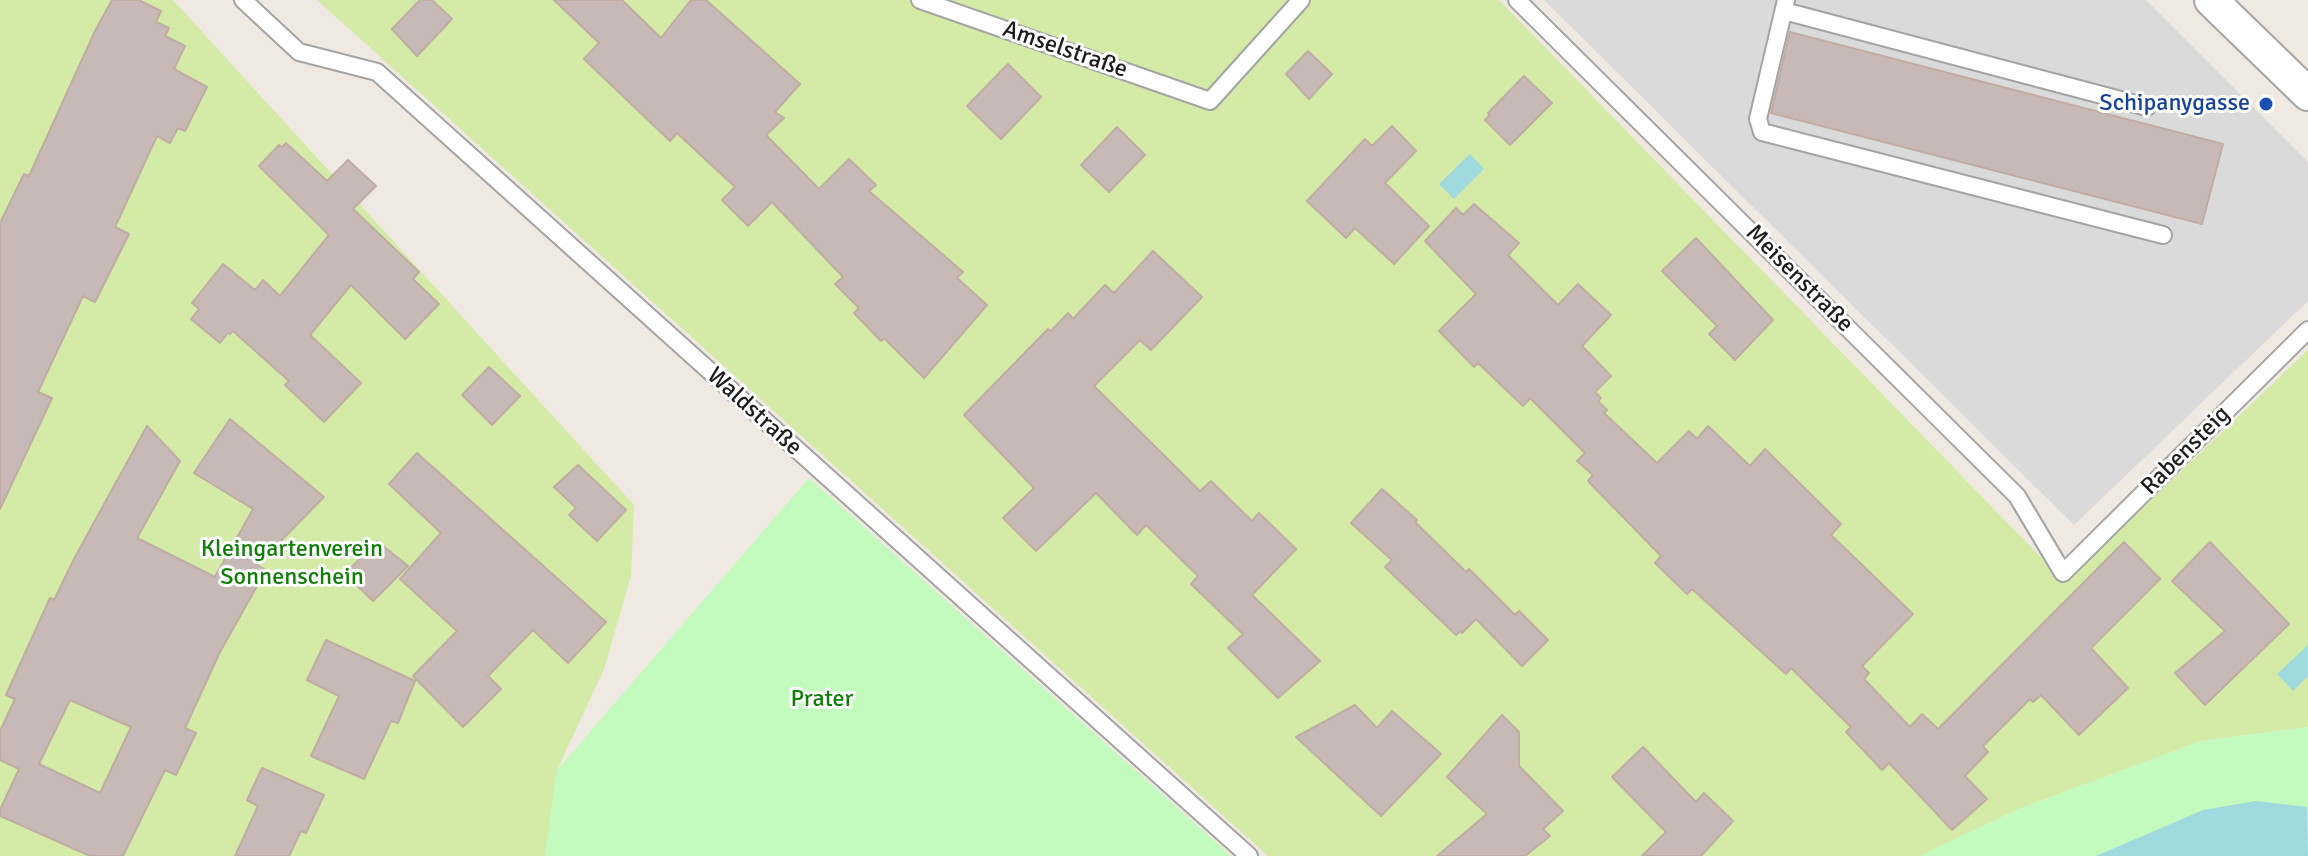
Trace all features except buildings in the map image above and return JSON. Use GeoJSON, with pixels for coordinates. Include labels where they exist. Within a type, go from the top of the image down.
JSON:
{"type":"FeatureCollection","features":[{"type":"Feature","properties":{"kind":"street"},"geometry":{"type":"LineString","coordinates":[[2211,0],[2308,94]]}},
{"type":"Feature","properties":{"kind":"lane","name":"Waldstraße"},"geometry":{"type":"LineString","coordinates":[[243,0],[299,52],[377,72],[1249,856]]}},
{"type":"Feature","properties":{"kind":"lane","name":"Amselstraße"},"geometry":{"type":"LineString","coordinates":[[920,0],[1210,101],[1301,0]]}},
{"type":"Feature","properties":{"kind":"lane","name":"Meisenstraße"},"geometry":{"type":"LineString","coordinates":[[1517,0],[2017,496],[2063,573]]}},
{"type":"Feature","properties":{"kind":"lane"},"geometry":{"type":"LineString","coordinates":[[2147,107],[1785,6],[1758,119],[1762,132],[2163,235]]}},
{"type":"Feature","properties":{"kind":"lane","name":"Rabensteig"},"geometry":{"type":"LineString","coordinates":[[2063,573],[2308,330]]}},
{"type":"Feature","properties":{"kind":"shaded area"},"geometry":{"type":"Polygon","coordinates":[[[1544,0],[2146,0],[2308,162],[2308,301],[2074,525],[1544,0]]]}},
{"type":"Feature","properties":{"kind":"green space","name":"Kleingartenverein Sonnenschein"},"geometry":{"type":"Polygon","coordinates":[[[0,0],[173,0],[634,505],[631,576],[604,669],[557,770],[545,856],[0,856],[0,0]]]}},
{"type":"Feature","properties":{"kind":"green space"},"geometry":{"type":"Polygon","coordinates":[[[317,0],[1499,0],[2065,582],[2308,350],[2308,727],[2201,741],[2021,808],[1920,856],[1268,856],[317,0]]]}},
{"type":"Feature","properties":{"kind":"green space","name":"Prater"},"geometry":{"type":"Polygon","coordinates":[[[809,478],[1231,856],[545,856],[557,770],[809,478]]]}},
{"type":"Feature","properties":{"kind":"green space"},"geometry":{"type":"Polygon","coordinates":[[[2308,727],[2308,856],[1920,856],[2021,808],[2201,741],[2308,727]]]}},
{"type":"Feature","properties":{"kind":"water"},"geometry":{"type":"Polygon","coordinates":[[[1470,154],[1484,169],[1454,199],[1439,184],[1470,154]]]}},
{"type":"Feature","properties":{"kind":"water"},"geometry":{"type":"Polygon","coordinates":[[[2308,645],[2308,676],[2293,691],[2277,674],[2308,645]]]}},
{"type":"Feature","properties":{"kind":"water"},"geometry":{"type":"Polygon","coordinates":[[[2256,801],[2307,807],[2308,856],[2096,856],[2203,810],[2256,801]]]}},
{"type":"Feature","properties":{"kind":"place","name":"Schipanygasse"},"geometry":{"type":"Point","coordinates":[2266,104]}}]}
